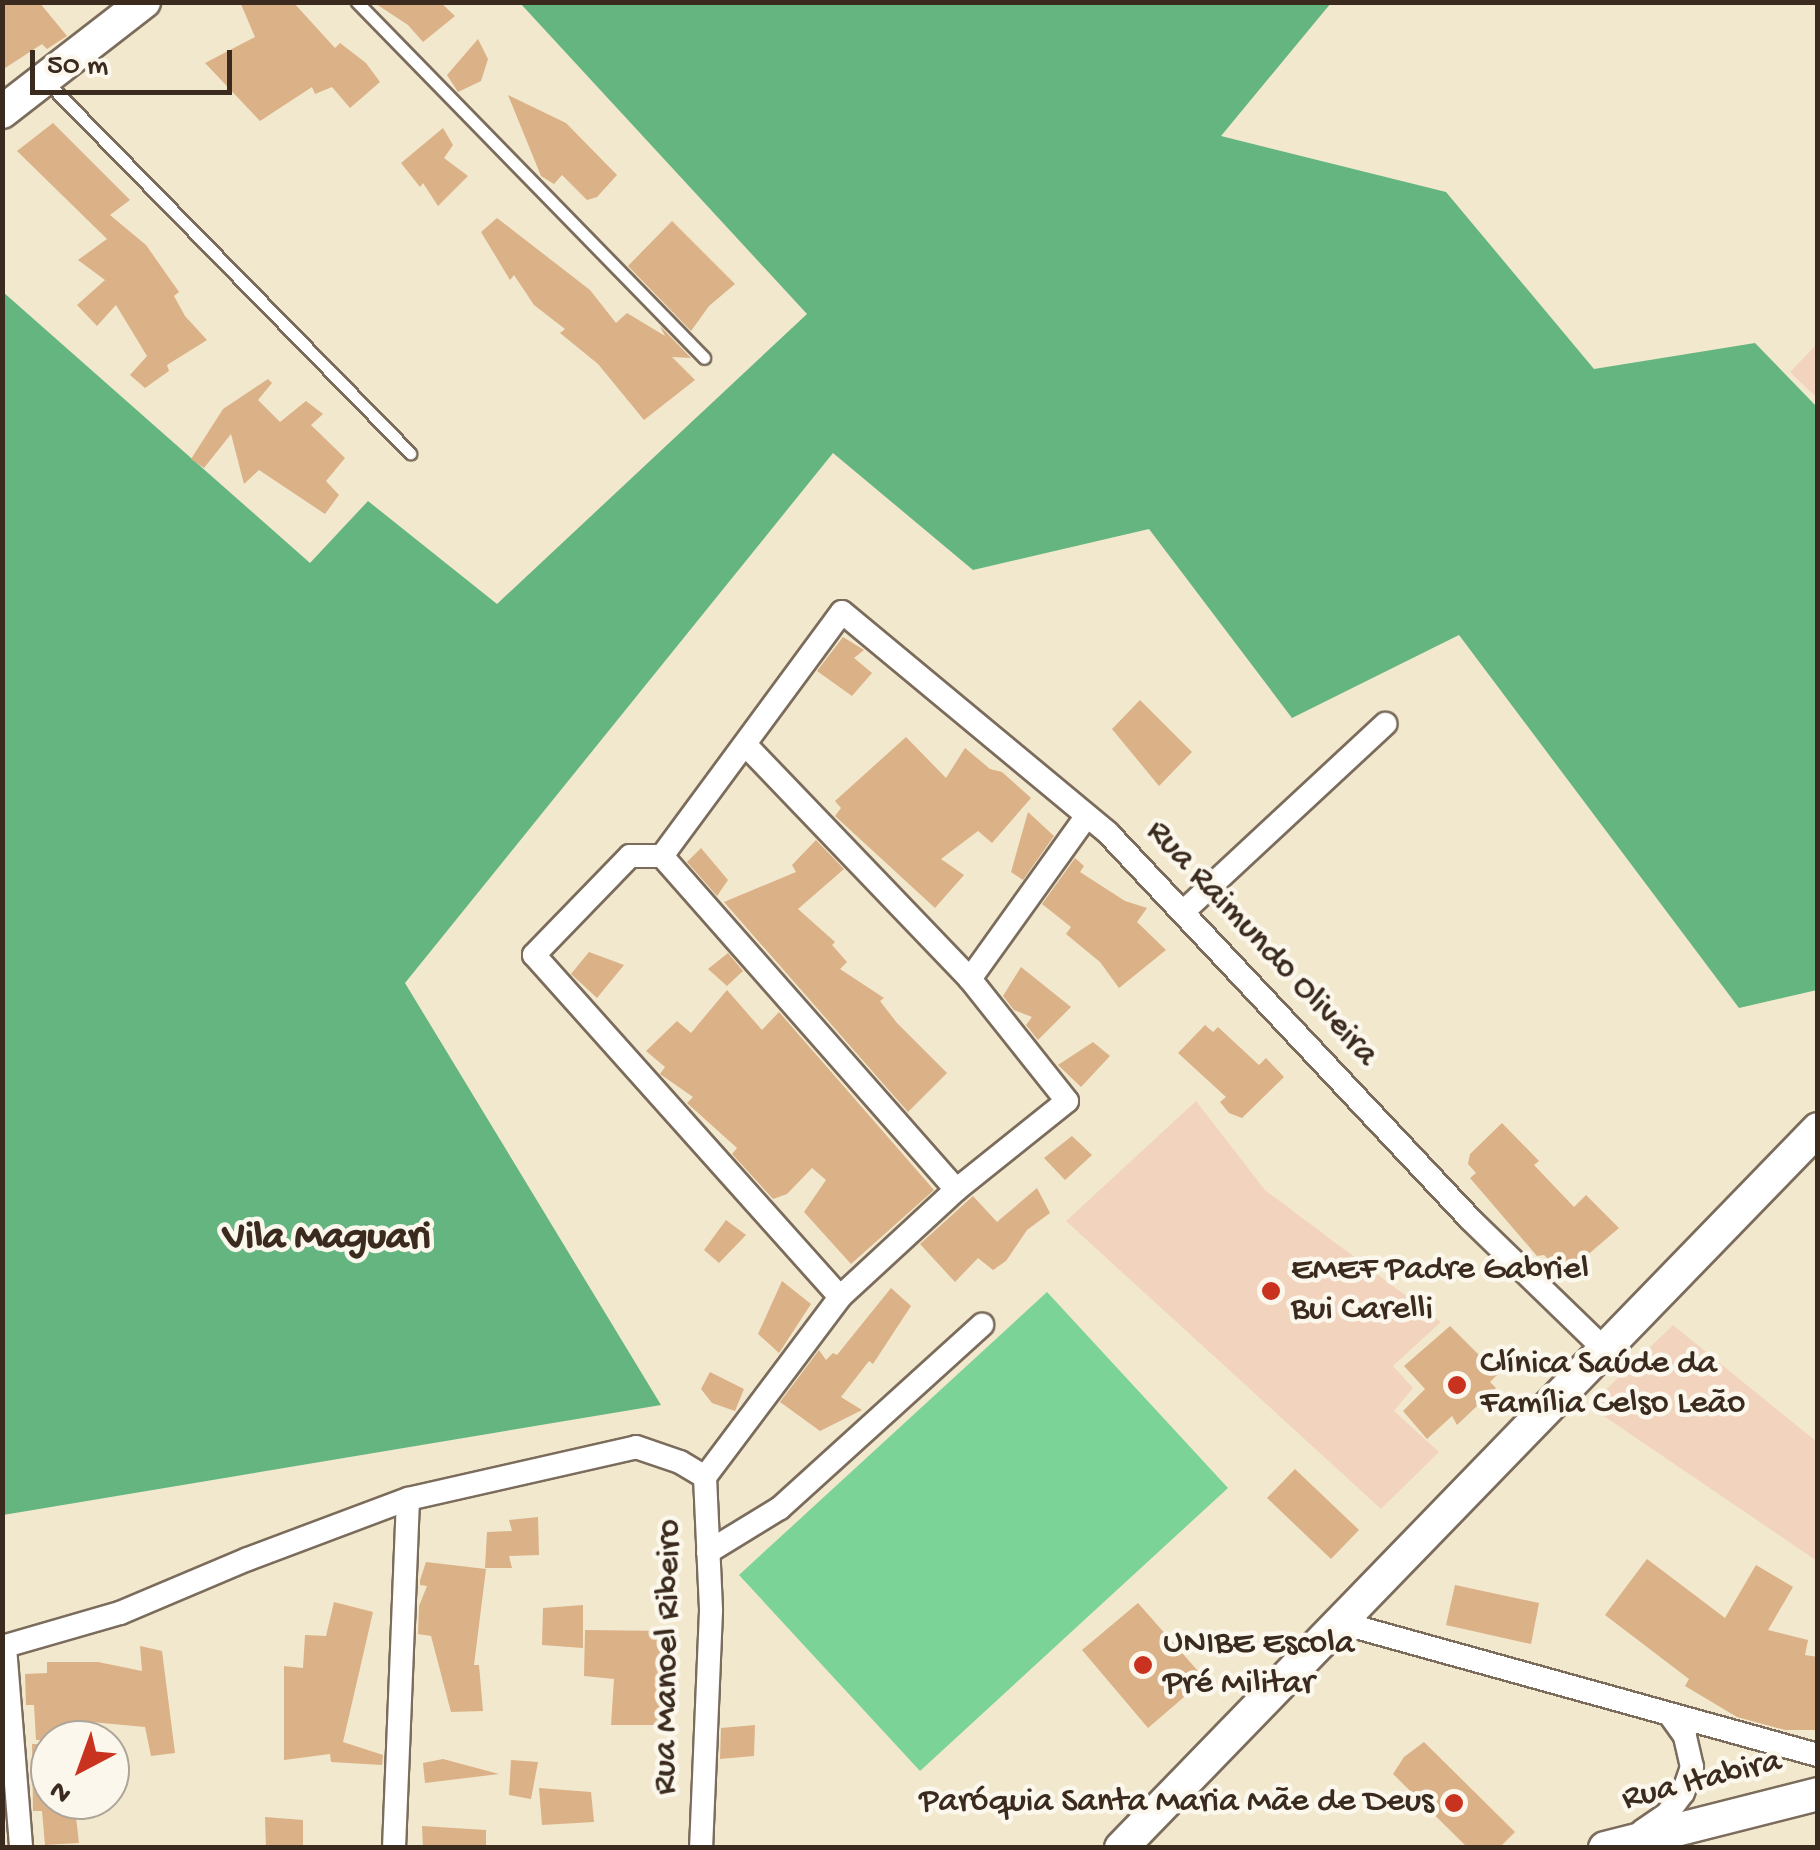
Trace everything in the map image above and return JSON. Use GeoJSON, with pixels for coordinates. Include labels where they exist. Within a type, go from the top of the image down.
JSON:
{"type":"FeatureCollection","features":[{"type":"Feature","properties":{"kind":"main road"},"geometry":{"type":"LineString","coordinates":[[2,112],[144,2]]}},
{"type":"Feature","properties":{"kind":"main road"},"geometry":{"type":"LineString","coordinates":[[1121,1848],[1818,1128]]}},
{"type":"Feature","properties":{"kind":"main road","name":"Rua Itabira"},"geometry":{"type":"LineString","coordinates":[[1616,1845],[1818,1794]]}},
{"type":"Feature","properties":{"kind":"street","name":"Rua Raimundo Oliveira"},"geometry":{"type":"LineString","coordinates":[[745,744],[842,612],[1108,833],[1471,1220],[1606,1351]]}},
{"type":"Feature","properties":{"kind":"street"},"geometry":{"type":"LineString","coordinates":[[1184,912],[1386,724]]}},
{"type":"Feature","properties":{"kind":"street"},"geometry":{"type":"LineString","coordinates":[[662,856],[745,744],[970,980],[1067,1102],[956,1190],[840,1298],[705,1477]]}},
{"type":"Feature","properties":{"kind":"street"},"geometry":{"type":"LineString","coordinates":[[970,980],[1086,817]]}},
{"type":"Feature","properties":{"kind":"street"},"geometry":{"type":"LineString","coordinates":[[840,1298],[534,956],[630,856],[662,856],[956,1190]]}},
{"type":"Feature","properties":{"kind":"street"},"geometry":{"type":"LineString","coordinates":[[708,1552],[780,1508],[982,1325]]}},
{"type":"Feature","properties":{"kind":"street","name":"Rua Manoel Ribeiro"},"geometry":{"type":"LineString","coordinates":[[21,1848],[4,1647],[120,1613],[248,1559],[408,1500],[636,1448],[680,1462],[705,1477],[711,1611],[701,1848]]}},
{"type":"Feature","properties":{"kind":"street"},"geometry":{"type":"LineString","coordinates":[[394,1848],[408,1500]]}},
{"type":"Feature","properties":{"kind":"street"},"geometry":{"type":"LineString","coordinates":[[1338,1622],[1818,1755]]}},
{"type":"Feature","properties":{"kind":"street"},"geometry":{"type":"LineString","coordinates":[[1616,1845],[1667,1814],[1683,1793],[1692,1767],[1685,1736],[1668,1714]]}},
{"type":"Feature","properties":{"kind":"lane"},"geometry":{"type":"LineString","coordinates":[[357,2],[704,358]]}},
{"type":"Feature","properties":{"kind":"lane"},"geometry":{"type":"LineString","coordinates":[[46,80],[410,453]]}},
{"type":"Feature","properties":{"kind":"shaded area"},"geometry":{"type":"Polygon","coordinates":[[[1817,344],[1817,398],[1790,372],[1817,344]]]}},
{"type":"Feature","properties":{"kind":"shaded area","name":"EMEF Padre Gabriel Bui Carelli"},"geometry":{"type":"Polygon","coordinates":[[[1196,1101],[1265,1190],[1441,1322],[1393,1366],[1413,1388],[1394,1411],[1439,1452],[1381,1509],[1066,1221],[1196,1101]]]}},
{"type":"Feature","properties":{"kind":"shaded area"},"geometry":{"type":"Polygon","coordinates":[[[1673,1325],[1817,1442],[1817,1561],[1589,1406],[1673,1325]]]}},
{"type":"Feature","properties":{"kind":"green space"},"geometry":{"type":"Polygon","coordinates":[[[520,3],[1331,3],[1221,136],[1446,192],[1594,369],[1755,343],[1817,407],[1817,990],[1739,1008],[1459,635],[1292,718],[1149,529],[973,570],[833,453],[405,983],[661,1405],[3,1515],[3,292],[310,563],[368,501],[497,604],[807,314],[520,3]]]}},
{"type":"Feature","properties":{"kind":"green space"},"geometry":{"type":"Polygon","coordinates":[[[1047,1292],[1228,1488],[920,1771],[739,1575],[1047,1292]]]}},
{"type":"Feature","properties":{"kind":"building"},"geometry":{"type":"Polygon","coordinates":[[[2,2],[39,2],[67,36],[47,49],[42,44],[2,70],[2,2]]]}},
{"type":"Feature","properties":{"kind":"building"},"geometry":{"type":"Polygon","coordinates":[[[240,2],[293,2],[335,48],[340,43],[366,63],[380,82],[350,108],[332,87],[315,94],[312,87],[260,121],[205,63],[255,37],[240,2]]]}},
{"type":"Feature","properties":{"kind":"building"},"geometry":{"type":"Polygon","coordinates":[[[373,2],[440,2],[455,16],[423,42],[408,25],[373,2]]]}},
{"type":"Feature","properties":{"kind":"building"},"geometry":{"type":"Polygon","coordinates":[[[478,39],[488,59],[481,81],[458,92],[447,75],[478,39]]]}},
{"type":"Feature","properties":{"kind":"building"},"geometry":{"type":"Polygon","coordinates":[[[508,95],[566,123],[617,175],[597,197],[587,200],[562,175],[554,184],[541,176],[508,95]]]}},
{"type":"Feature","properties":{"kind":"building"},"geometry":{"type":"Polygon","coordinates":[[[53,123],[130,200],[110,215],[146,245],[179,292],[174,296],[185,316],[207,340],[167,365],[169,371],[145,388],[130,375],[147,356],[116,305],[97,326],[77,305],[105,280],[78,260],[107,239],[17,151],[53,123]]]}},
{"type":"Feature","properties":{"kind":"building"},"geometry":{"type":"Polygon","coordinates":[[[443,128],[453,145],[444,158],[468,176],[438,206],[423,183],[420,187],[401,163],[443,128]]]}},
{"type":"Feature","properties":{"kind":"building"},"geometry":{"type":"Polygon","coordinates":[[[497,218],[590,290],[616,323],[627,313],[665,336],[660,326],[691,358],[672,357],[695,380],[644,420],[598,364],[560,333],[565,329],[534,305],[514,275],[510,280],[481,232],[497,218]]]}},
{"type":"Feature","properties":{"kind":"building"},"geometry":{"type":"Polygon","coordinates":[[[672,221],[735,284],[709,306],[691,331],[628,266],[672,221]]]}},
{"type":"Feature","properties":{"kind":"building"},"geometry":{"type":"Polygon","coordinates":[[[268,379],[272,383],[258,400],[280,422],[306,401],[323,414],[311,425],[345,458],[326,481],[339,495],[325,514],[259,470],[244,484],[231,434],[204,468],[191,459],[223,409],[268,379]]]}},
{"type":"Feature","properties":{"kind":"building"},"geometry":{"type":"Polygon","coordinates":[[[843,637],[864,650],[854,658],[872,673],[852,696],[817,671],[843,637]]]}},
{"type":"Feature","properties":{"kind":"building"},"geometry":{"type":"Polygon","coordinates":[[[1140,700],[1192,752],[1159,786],[1112,729],[1140,700]]]}},
{"type":"Feature","properties":{"kind":"building"},"geometry":{"type":"Polygon","coordinates":[[[906,737],[946,778],[965,748],[990,769],[1002,772],[1031,798],[992,843],[978,831],[941,859],[964,875],[935,908],[835,816],[841,808],[835,801],[906,737]]]}},
{"type":"Feature","properties":{"kind":"building"},"geometry":{"type":"Polygon","coordinates":[[[1028,812],[1054,836],[1023,880],[1011,872],[1028,812]]]}},
{"type":"Feature","properties":{"kind":"building"},"geometry":{"type":"Polygon","coordinates":[[[816,840],[844,869],[798,909],[835,942],[832,945],[847,962],[840,969],[884,998],[880,1001],[897,1023],[947,1073],[908,1112],[724,902],[796,872],[792,865],[816,840]]]}},
{"type":"Feature","properties":{"kind":"building"},"geometry":{"type":"Polygon","coordinates":[[[701,848],[728,880],[717,896],[687,862],[701,848]]]}},
{"type":"Feature","properties":{"kind":"building"},"geometry":{"type":"Polygon","coordinates":[[[1075,858],[1084,866],[1080,872],[1125,901],[1147,908],[1137,922],[1166,950],[1119,988],[1100,962],[1066,934],[1071,927],[1042,904],[1075,858]]]}},
{"type":"Feature","properties":{"kind":"building"},"geometry":{"type":"Polygon","coordinates":[[[589,952],[624,965],[597,998],[571,974],[589,952]]]}},
{"type":"Feature","properties":{"kind":"building"},"geometry":{"type":"Polygon","coordinates":[[[728,953],[743,971],[727,986],[708,969],[728,953]]]}},
{"type":"Feature","properties":{"kind":"building"},"geometry":{"type":"Polygon","coordinates":[[[1021,967],[1071,1007],[1038,1040],[1026,1025],[1032,1017],[1014,1010],[1003,996],[1021,967]]]}},
{"type":"Feature","properties":{"kind":"building"},"geometry":{"type":"Polygon","coordinates":[[[727,990],[762,1030],[779,1012],[934,1190],[851,1264],[804,1212],[826,1180],[812,1168],[787,1194],[773,1199],[732,1154],[737,1148],[687,1103],[693,1097],[660,1074],[665,1067],[646,1051],[677,1021],[691,1033],[727,990]]]}},
{"type":"Feature","properties":{"kind":"building"},"geometry":{"type":"Polygon","coordinates":[[[1205,1025],[1213,1032],[1218,1027],[1259,1065],[1266,1058],[1284,1077],[1242,1118],[1229,1113],[1220,1102],[1226,1097],[1178,1053],[1205,1025]]]}},
{"type":"Feature","properties":{"kind":"building"},"geometry":{"type":"Polygon","coordinates":[[[1093,1042],[1110,1056],[1081,1087],[1058,1065],[1093,1042]]]}},
{"type":"Feature","properties":{"kind":"building"},"geometry":{"type":"Polygon","coordinates":[[[1502,1123],[1539,1161],[1534,1165],[1574,1207],[1586,1195],[1619,1228],[1564,1275],[1544,1255],[1537,1256],[1470,1178],[1476,1173],[1468,1164],[1470,1154],[1502,1123]]]}},
{"type":"Feature","properties":{"kind":"building"},"geometry":{"type":"Polygon","coordinates":[[[1072,1136],[1092,1155],[1065,1180],[1044,1158],[1072,1136]]]}},
{"type":"Feature","properties":{"kind":"building"},"geometry":{"type":"Polygon","coordinates":[[[1037,1188],[1050,1213],[1027,1230],[1006,1261],[993,1270],[978,1258],[955,1282],[920,1244],[973,1196],[997,1222],[1037,1188]]]}},
{"type":"Feature","properties":{"kind":"building"},"geometry":{"type":"Polygon","coordinates":[[[726,1220],[746,1235],[719,1263],[704,1250],[726,1220]]]}},
{"type":"Feature","properties":{"kind":"building"},"geometry":{"type":"Polygon","coordinates":[[[782,1281],[811,1304],[779,1353],[758,1334],[782,1281]]]}},
{"type":"Feature","properties":{"kind":"building"},"geometry":{"type":"Polygon","coordinates":[[[891,1288],[911,1306],[873,1364],[869,1361],[841,1397],[862,1410],[820,1431],[780,1402],[819,1350],[826,1360],[833,1353],[837,1355],[891,1288]]]}},
{"type":"Feature","properties":{"kind":"building","name":"Clínica Saúde da Família Celso Leão"},"geometry":{"type":"Polygon","coordinates":[[[1450,1326],[1498,1374],[1490,1382],[1496,1388],[1457,1425],[1452,1416],[1427,1439],[1403,1411],[1425,1389],[1404,1366],[1450,1326]]]}},
{"type":"Feature","properties":{"kind":"building"},"geometry":{"type":"Polygon","coordinates":[[[710,1372],[744,1389],[735,1411],[712,1403],[701,1389],[710,1372]]]}},
{"type":"Feature","properties":{"kind":"building"},"geometry":{"type":"Polygon","coordinates":[[[1295,1469],[1359,1530],[1331,1559],[1267,1498],[1295,1469]]]}},
{"type":"Feature","properties":{"kind":"building"},"geometry":{"type":"Polygon","coordinates":[[[538,1517],[539,1555],[509,1556],[512,1568],[485,1568],[487,1532],[512,1531],[509,1520],[538,1517]]]}},
{"type":"Feature","properties":{"kind":"building"},"geometry":{"type":"Polygon","coordinates":[[[1647,1559],[1725,1618],[1756,1565],[1793,1587],[1768,1630],[1808,1640],[1805,1655],[1818,1657],[1818,1730],[1785,1730],[1737,1717],[1685,1686],[1689,1679],[1605,1615],[1647,1559]]]}},
{"type":"Feature","properties":{"kind":"building"},"geometry":{"type":"Polygon","coordinates":[[[426,1562],[486,1569],[474,1665],[479,1665],[483,1711],[451,1712],[431,1636],[418,1634],[419,1606],[427,1586],[420,1585],[420,1580],[426,1562]]]}},
{"type":"Feature","properties":{"kind":"building"},"geometry":{"type":"Polygon","coordinates":[[[1455,1585],[1539,1603],[1531,1644],[1446,1625],[1455,1585]]]}},
{"type":"Feature","properties":{"kind":"building"},"geometry":{"type":"Polygon","coordinates":[[[334,1602],[373,1612],[343,1742],[383,1755],[382,1765],[331,1762],[330,1754],[284,1760],[284,1666],[303,1668],[305,1635],[326,1636],[334,1602]]]}},
{"type":"Feature","properties":{"kind":"building","name":"UNIBE Escola Pré Militar"},"geometry":{"type":"Polygon","coordinates":[[[1138,1603],[1205,1679],[1148,1728],[1082,1650],[1138,1603]]]}},
{"type":"Feature","properties":{"kind":"building"},"geometry":{"type":"Polygon","coordinates":[[[583,1605],[583,1648],[542,1645],[543,1608],[583,1605]]]}},
{"type":"Feature","properties":{"kind":"building"},"geometry":{"type":"Polygon","coordinates":[[[585,1630],[668,1631],[667,1725],[611,1725],[614,1679],[584,1676],[585,1630]]]}},
{"type":"Feature","properties":{"kind":"building"},"geometry":{"type":"Polygon","coordinates":[[[140,1646],[162,1651],[175,1753],[151,1756],[145,1727],[130,1726],[130,1720],[35,1720],[34,1705],[26,1705],[25,1674],[47,1673],[47,1662],[98,1662],[142,1671],[140,1646]]]}},
{"type":"Feature","properties":{"kind":"building"},"geometry":{"type":"Polygon","coordinates":[[[755,1725],[754,1756],[720,1759],[721,1728],[755,1725]]]}},
{"type":"Feature","properties":{"kind":"building","name":"Paróquia Santa Maria Mãe de Deus"},"geometry":{"type":"Polygon","coordinates":[[[1424,1742],[1515,1832],[1499,1848],[1468,1848],[1393,1774],[1404,1757],[1424,1742]]]}},
{"type":"Feature","properties":{"kind":"building"},"geometry":{"type":"Polygon","coordinates":[[[443,1759],[499,1774],[425,1783],[423,1763],[443,1759]]]}},
{"type":"Feature","properties":{"kind":"building"},"geometry":{"type":"Polygon","coordinates":[[[511,1760],[538,1762],[531,1799],[509,1795],[511,1760]]]}},
{"type":"Feature","properties":{"kind":"building"},"geometry":{"type":"Polygon","coordinates":[[[539,1788],[591,1792],[594,1822],[542,1825],[539,1788]]]}},
{"type":"Feature","properties":{"kind":"building"},"geometry":{"type":"Polygon","coordinates":[[[265,1817],[303,1820],[303,1848],[266,1848],[265,1817]]]}},
{"type":"Feature","properties":{"kind":"building"},"geometry":{"type":"Polygon","coordinates":[[[43,1820],[76,1820],[79,1843],[45,1845],[43,1820]]]}},
{"type":"Feature","properties":{"kind":"building"},"geometry":{"type":"Polygon","coordinates":[[[422,1826],[486,1830],[486,1848],[423,1848],[422,1826]]]}},
{"type":"Feature","properties":{"kind":"place","name":"EMEF Padre Gabriel Bui Carelli"},"geometry":{"type":"Point","coordinates":[1271,1291]}},
{"type":"Feature","properties":{"kind":"place","name":"Clínica Saúde da Família Celso Leão"},"geometry":{"type":"Point","coordinates":[1457,1385]}},
{"type":"Feature","properties":{"kind":"place","name":"UNIBE Escola Pré Militar"},"geometry":{"type":"Point","coordinates":[1143,1665]}},
{"type":"Feature","properties":{"kind":"place","name":"Paróquia Santa Maria Mãe de Deus"},"geometry":{"type":"Point","coordinates":[1454,1803]}},
{"type":"Feature","properties":{"kind":"district","name":"Vila Maguari"},"geometry":{"type":"Point","coordinates":[327,1239]}}]}
